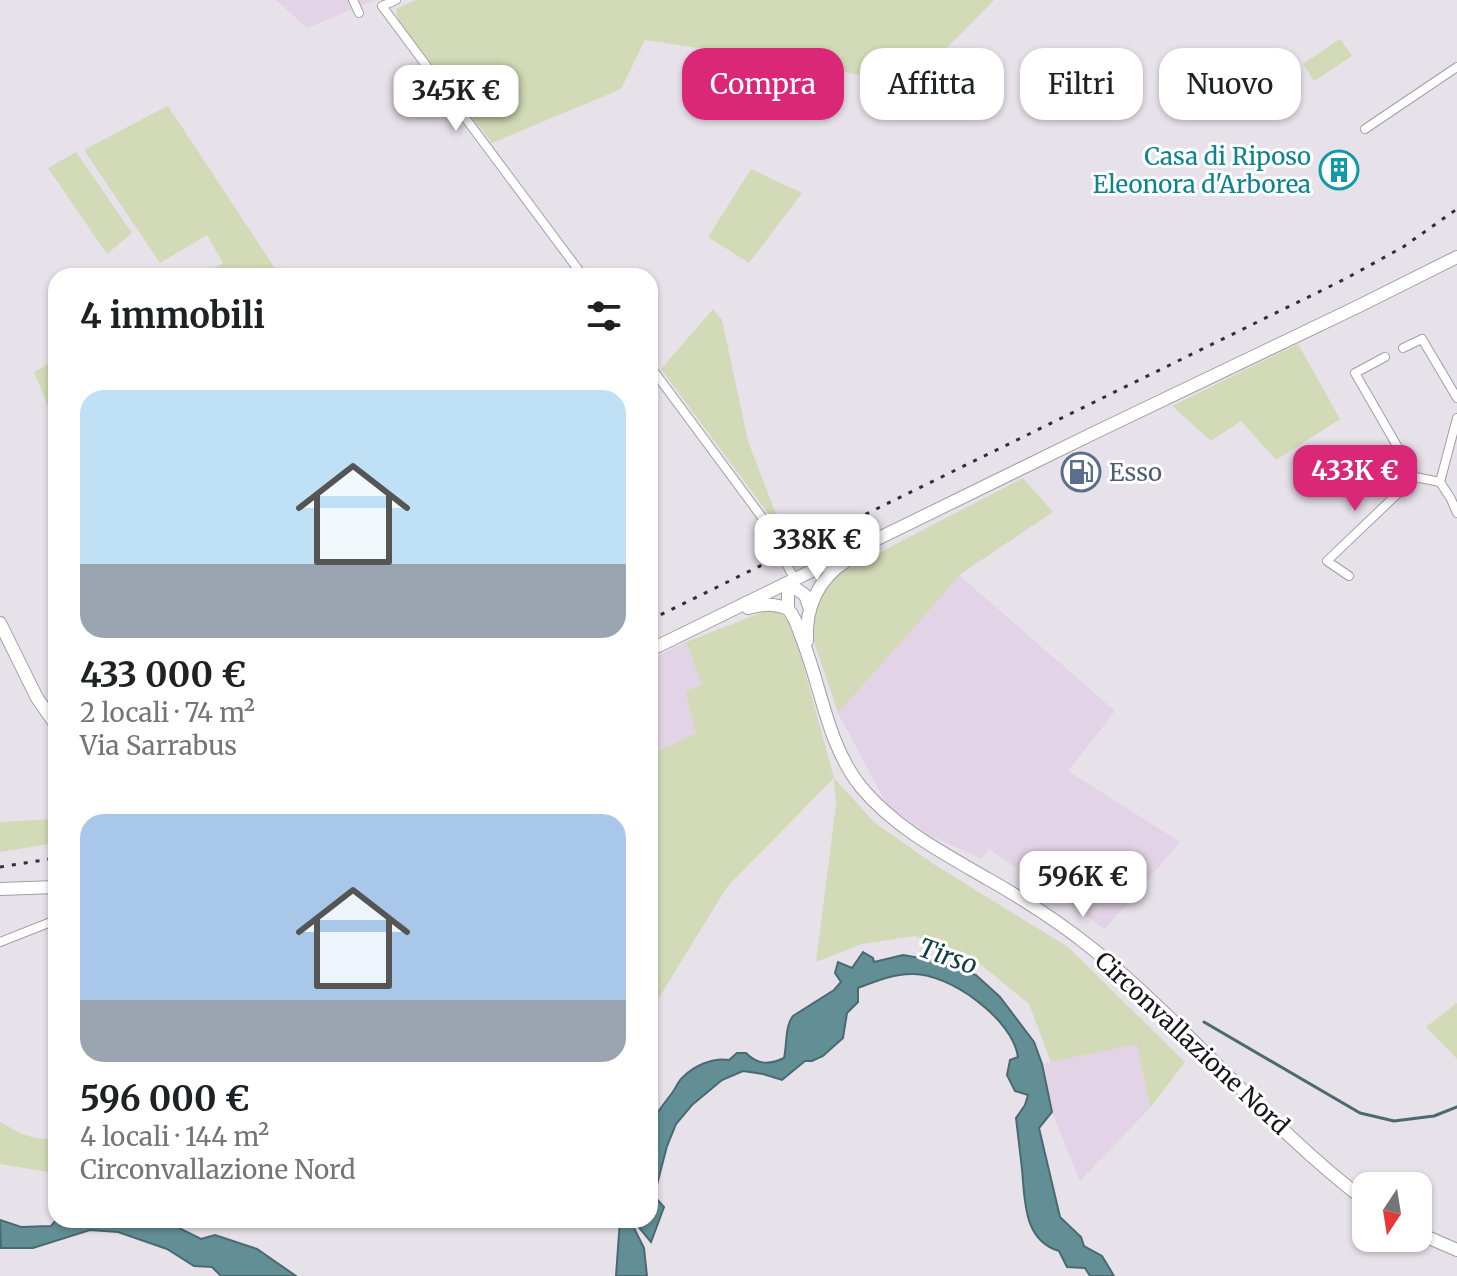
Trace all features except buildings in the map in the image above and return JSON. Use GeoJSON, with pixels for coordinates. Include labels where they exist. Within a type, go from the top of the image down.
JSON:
{"type":"FeatureCollection","features":[{"type":"Feature","properties":{"kind":"main road"},"geometry":{"type":"LineString","coordinates":[[658,646],[1457,257]]}},
{"type":"Feature","properties":{"kind":"main road"},"geometry":{"type":"LineString","coordinates":[[810,609],[826,577],[878,538]]}},
{"type":"Feature","properties":{"kind":"main road"},"geometry":{"type":"LineString","coordinates":[[792,581],[805,595],[810,609]]}},
{"type":"Feature","properties":{"kind":"main road","name":"Circonvallazione Nord"},"geometry":{"type":"LineString","coordinates":[[792,581],[788,609],[807,647],[836,743],[861,786],[917,837],[1039,909],[1095,950],[1345,1191],[1352,1194]]}},
{"type":"Feature","properties":{"kind":"main road"},"geometry":{"type":"LineString","coordinates":[[726,614],[764,604],[788,609]]}},
{"type":"Feature","properties":{"kind":"main road","name":"Circonvallazione Nord"},"geometry":{"type":"LineString","coordinates":[[807,647],[810,609]]}},
{"type":"Feature","properties":{"kind":"main road"},"geometry":{"type":"LineString","coordinates":[[0,623],[37,698],[48,714]]}},
{"type":"Feature","properties":{"kind":"main road"},"geometry":{"type":"LineString","coordinates":[[0,889],[48,887]]}},
{"type":"Feature","properties":{"kind":"main road"},"geometry":{"type":"LineString","coordinates":[[1432,1239],[1457,1250]]}},
{"type":"Feature","properties":{"kind":"street"},"geometry":{"type":"LineString","coordinates":[[353,0],[359,13]]}},
{"type":"Feature","properties":{"kind":"street"},"geometry":{"type":"LineString","coordinates":[[396,0],[382,6],[577,268]]}},
{"type":"Feature","properties":{"kind":"street"},"geometry":{"type":"LineString","coordinates":[[1365,129],[1457,67]]}},
{"type":"Feature","properties":{"kind":"street"},"geometry":{"type":"LineString","coordinates":[[1403,348],[1422,339],[1457,398]]}},
{"type":"Feature","properties":{"kind":"street"},"geometry":{"type":"LineString","coordinates":[[1385,357],[1355,373],[1415,477],[1440,482],[1457,513]]}},
{"type":"Feature","properties":{"kind":"street"},"geometry":{"type":"LineString","coordinates":[[658,377],[761,516],[792,581]]}},
{"type":"Feature","properties":{"kind":"street"},"geometry":{"type":"LineString","coordinates":[[1440,482],[1457,418]]}},
{"type":"Feature","properties":{"kind":"street"},"geometry":{"type":"LineString","coordinates":[[1349,576],[1327,561],[1415,477]]}},
{"type":"Feature","properties":{"kind":"street"},"geometry":{"type":"LineString","coordinates":[[0,942],[48,923]]}},
{"type":"Feature","properties":{"kind":"shaded area"},"geometry":{"type":"Polygon","coordinates":[[[276,0],[375,0],[307,28],[276,0]]]}},
{"type":"Feature","properties":{"kind":"shaded area"},"geometry":{"type":"Polygon","coordinates":[[[959,575],[1115,711],[1068,771],[1180,842],[1105,929],[989,849],[982,859],[929,835],[887,805],[838,713],[959,575]]]}},
{"type":"Feature","properties":{"kind":"shaded area"},"geometry":{"type":"Polygon","coordinates":[[[686,642],[702,684],[685,692],[696,733],[658,751],[658,656],[686,642]]]}},
{"type":"Feature","properties":{"kind":"shaded area"},"geometry":{"type":"Polygon","coordinates":[[[1137,1043],[1150,1108],[1080,1181],[1052,1112],[1042,1064],[1137,1043]]]}},
{"type":"Feature","properties":{"kind":"green space"},"geometry":{"type":"Polygon","coordinates":[[[416,0],[994,0],[947,48],[860,48],[860,75],[844,72],[844,48],[699,48],[645,40],[621,89],[492,143],[398,20],[396,9],[416,0]]]}},
{"type":"Feature","properties":{"kind":"green space"},"geometry":{"type":"Polygon","coordinates":[[[1340,39],[1352,56],[1314,81],[1303,64],[1340,39]]]}},
{"type":"Feature","properties":{"kind":"green space"},"geometry":{"type":"Polygon","coordinates":[[[168,106],[275,268],[215,268],[223,263],[207,235],[160,263],[84,150],[168,106]]]}},
{"type":"Feature","properties":{"kind":"green space"},"geometry":{"type":"Polygon","coordinates":[[[76,152],[132,233],[107,254],[48,168],[76,152]]]}},
{"type":"Feature","properties":{"kind":"green space"},"geometry":{"type":"Polygon","coordinates":[[[751,169],[802,193],[749,263],[708,237],[751,169]]]}},
{"type":"Feature","properties":{"kind":"green space"},"geometry":{"type":"Polygon","coordinates":[[[713,309],[722,320],[748,441],[784,535],[661,369],[713,309]]]}},
{"type":"Feature","properties":{"kind":"green space"},"geometry":{"type":"Polygon","coordinates":[[[1298,344],[1340,419],[1276,460],[1241,421],[1211,441],[1172,406],[1298,344]]]}},
{"type":"Feature","properties":{"kind":"green space"},"geometry":{"type":"Polygon","coordinates":[[[48,364],[48,406],[34,372],[48,364]]]}},
{"type":"Feature","properties":{"kind":"green space"},"geometry":{"type":"Polygon","coordinates":[[[1023,478],[1053,512],[959,575],[838,713],[811,633],[827,585],[844,571],[1023,478]]]}},
{"type":"Feature","properties":{"kind":"green space"},"geometry":{"type":"Polygon","coordinates":[[[768,610],[786,618],[795,635],[834,778],[727,887],[658,999],[658,751],[696,733],[685,692],[702,684],[686,642],[768,610]]]}},
{"type":"Feature","properties":{"kind":"green space"},"geometry":{"type":"Polygon","coordinates":[[[834,778],[875,823],[935,865],[1068,947],[1185,1062],[1150,1108],[1137,1044],[1051,1062],[1029,1004],[968,954],[915,936],[862,944],[816,962],[836,805],[834,778]]]}},
{"type":"Feature","properties":{"kind":"green space"},"geometry":{"type":"Polygon","coordinates":[[[48,819],[48,844],[0,852],[0,822],[48,819]]]}},
{"type":"Feature","properties":{"kind":"green space"},"geometry":{"type":"Polygon","coordinates":[[[1457,1003],[1457,1059],[1426,1027],[1457,1003]]]}},
{"type":"Feature","properties":{"kind":"green space"},"geometry":{"type":"Polygon","coordinates":[[[0,1122],[33,1138],[48,1139],[48,1172],[0,1164],[0,1122]]]}},
{"type":"Feature","properties":{"kind":"water"},"geometry":{"type":"Polygon","coordinates":[[[863,952],[874,962],[903,955],[943,962],[976,975],[1000,997],[1034,1042],[1042,1064],[1052,1112],[1039,1128],[1060,1217],[1081,1237],[1084,1246],[1102,1256],[1114,1276],[1090,1276],[1085,1268],[1067,1267],[1059,1251],[1038,1238],[1028,1218],[1016,1118],[1028,1095],[1015,1091],[1007,1075],[1010,1060],[1018,1057],[1014,1042],[1005,1028],[977,1001],[943,981],[927,976],[912,974],[891,977],[858,988],[858,1002],[847,1013],[843,1038],[823,1056],[805,1061],[782,1080],[743,1071],[722,1080],[692,1105],[676,1124],[658,1181],[658,1112],[680,1080],[698,1066],[710,1061],[729,1060],[737,1053],[746,1053],[764,1063],[784,1058],[787,1030],[793,1016],[834,990],[841,982],[835,973],[838,962],[852,968],[863,952]]]}},
{"type":"Feature","properties":{"kind":"water"},"geometry":{"type":"Polygon","coordinates":[[[658,1200],[664,1207],[658,1223],[658,1200]]]}},
{"type":"Feature","properties":{"kind":"water"},"geometry":{"type":"Polygon","coordinates":[[[0,1220],[21,1227],[179,1228],[201,1239],[215,1235],[257,1249],[296,1276],[221,1276],[212,1267],[194,1266],[167,1249],[118,1232],[90,1230],[33,1248],[1,1248],[0,1220]]]}},
{"type":"Feature","properties":{"kind":"water"},"geometry":{"type":"Polygon","coordinates":[[[619,1228],[634,1228],[644,1248],[647,1276],[616,1276],[619,1228]]]}},
{"type":"Feature","properties":{"kind":"water"},"geometry":{"type":"Polygon","coordinates":[[[639,1228],[656,1228],[651,1242],[639,1228]]]}},
{"type":"Feature","properties":{"kind":"waterway"},"geometry":{"type":"LineString","coordinates":[[1204,1022],[1360,1113],[1394,1121],[1434,1116],[1457,1107]]}},
{"type":"Feature","properties":{"kind":"railway"},"geometry":{"type":"LineString","coordinates":[[658,616],[1345,279],[1403,247],[1457,209]]}},
{"type":"Feature","properties":{"kind":"railway"},"geometry":{"type":"LineString","coordinates":[[0,867],[48,859]]}},
{"type":"Feature","properties":{"kind":"place","name":"Casa di Riposo Eleonora d'Arborea"},"geometry":{"type":"Point","coordinates":[1339,170]}},
{"type":"Feature","properties":{"kind":"place","name":"Esso"},"geometry":{"type":"Point","coordinates":[1081,472]}},
{"type":"Feature","properties":{"kind":"water label","name":"Tirso"},"geometry":{"type":"Point","coordinates":[948,956]}}]}
